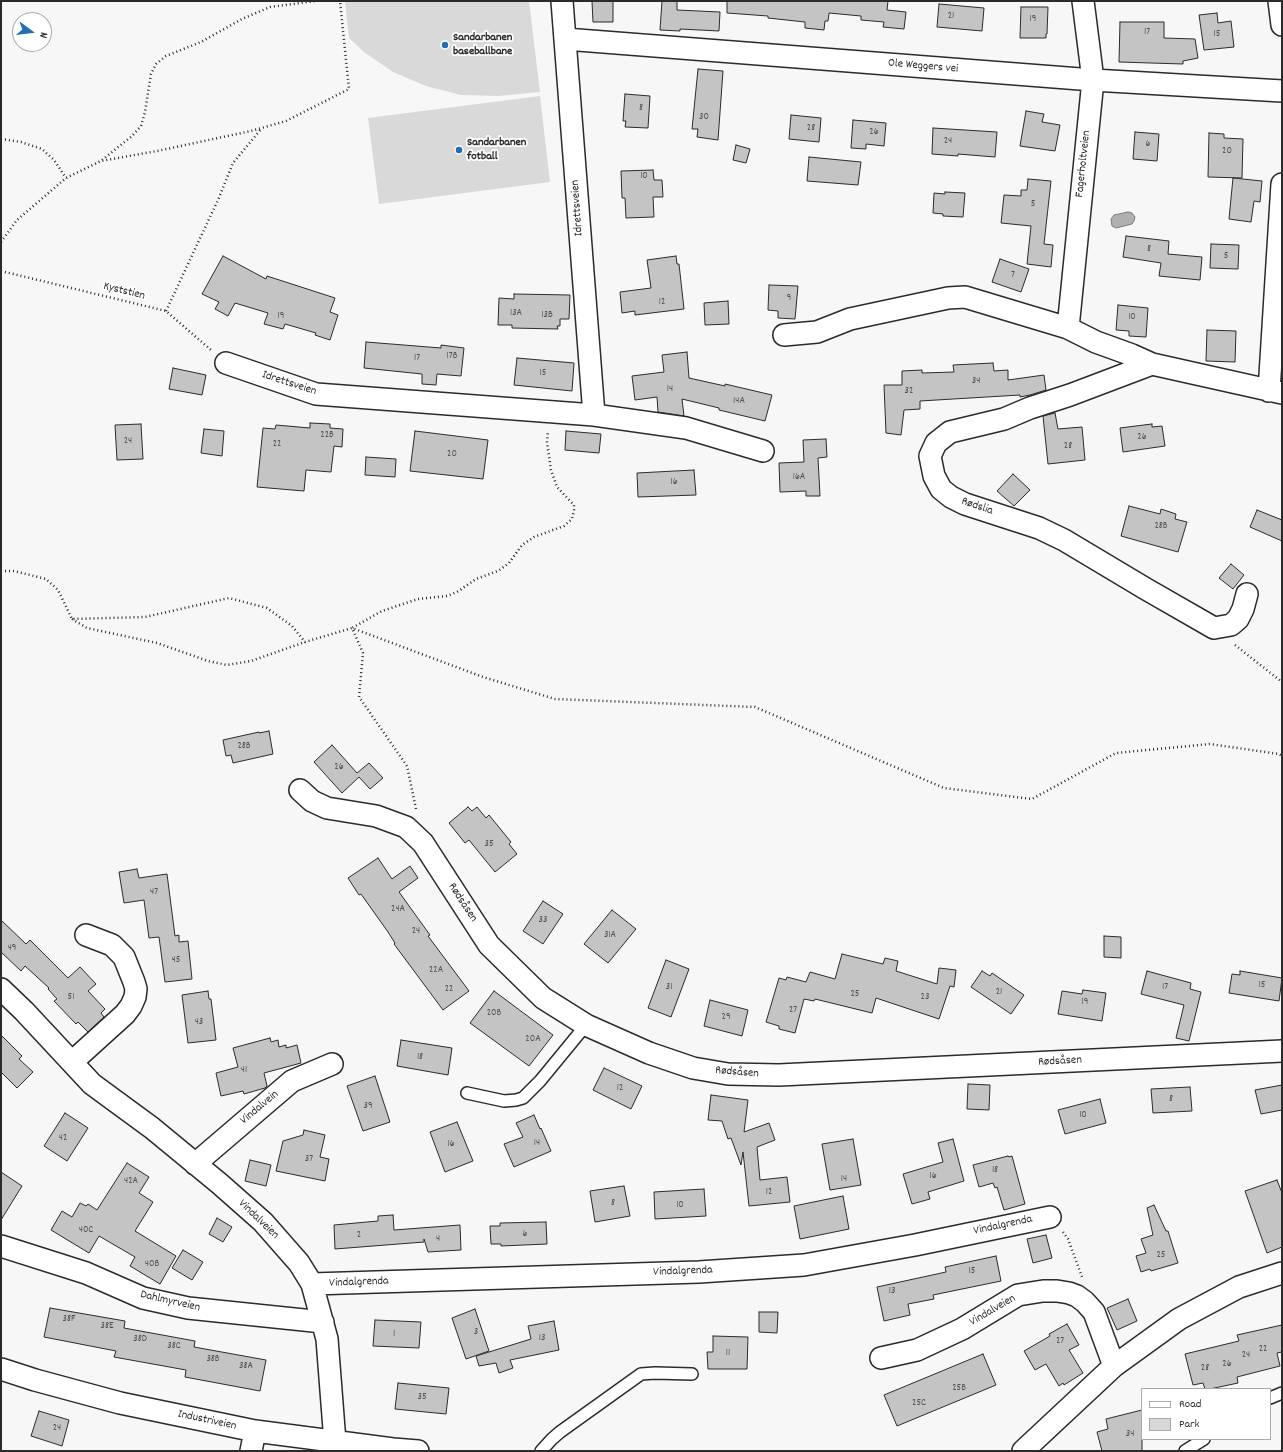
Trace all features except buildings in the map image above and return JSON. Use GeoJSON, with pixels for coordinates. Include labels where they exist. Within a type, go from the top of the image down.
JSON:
{"type":"FeatureCollection","features":[{"type":"Feature","properties":{"kind":"street","name":"Idrettsveien"},"geometry":{"type":"LineString","coordinates":[[562,1],[594,415]]}},
{"type":"Feature","properties":{"kind":"street","name":"Fagerholtveien"},"geometry":{"type":"LineString","coordinates":[[1068,328],[1093,80],[1083,1]]}},
{"type":"Feature","properties":{"kind":"street"},"geometry":{"type":"LineString","coordinates":[[1279,1],[1282,25]]}},
{"type":"Feature","properties":{"kind":"street","name":"Ole Weggers vei"},"geometry":{"type":"LineString","coordinates":[[565,39],[1093,80],[1282,92]]}},
{"type":"Feature","properties":{"kind":"street"},"geometry":{"type":"LineString","coordinates":[[784,335],[817,332],[850,319],[954,297],[965,297],[1068,328],[1096,342],[1152,364],[1275,392],[1282,184]]}},
{"type":"Feature","properties":{"kind":"street","name":"Idrettsveien"},"geometry":{"type":"LineString","coordinates":[[226,363],[316,394],[594,415],[686,428],[763,451]]}},
{"type":"Feature","properties":{"kind":"street","name":"Rødslia"},"geometry":{"type":"LineString","coordinates":[[1152,364],[1004,419],[950,432],[936,443],[930,456],[934,476],[941,489],[951,497],[965,504],[1039,528],[1064,540],[1214,628]]}},
{"type":"Feature","properties":{"kind":"street"},"geometry":{"type":"LineString","coordinates":[[1214,628],[1231,625],[1238,619],[1243,609],[1246,594]]}},
{"type":"Feature","properties":{"kind":"street","name":"Rødsåsen"},"geometry":{"type":"LineString","coordinates":[[300,790],[312,801],[327,808],[376,816],[406,827],[423,843],[490,945],[543,998],[586,1025],[649,1053],[693,1068],[728,1074],[786,1075],[1282,1051]]}},
{"type":"Feature","properties":{"kind":"street"},"geometry":{"type":"LineString","coordinates":[[72,1062],[125,1014],[135,997],[136,989],[124,957],[112,945],[86,935]]}},
{"type":"Feature","properties":{"kind":"street","name":"Vindalveien"},"geometry":{"type":"LineString","coordinates":[[1,989],[92,1084],[152,1128],[263,1222],[299,1263],[312,1284],[327,1339],[335,1442]]}},
{"type":"Feature","properties":{"kind":"street","name":"Vindalvein"},"geometry":{"type":"LineString","coordinates":[[195,1164],[292,1081],[332,1064]]}},
{"type":"Feature","properties":{"kind":"street","name":"Vindalgrenda"},"geometry":{"type":"LineString","coordinates":[[312,1284],[699,1272],[804,1265],[915,1245],[1050,1217]]}},
{"type":"Feature","properties":{"kind":"street","name":"Dahlmyrveien"},"geometry":{"type":"LineString","coordinates":[[1,1246],[80,1270],[150,1300],[188,1308],[323,1322]]}},
{"type":"Feature","properties":{"kind":"street"},"geometry":{"type":"LineString","coordinates":[[1023,1451],[1114,1366],[1179,1319],[1240,1287],[1282,1272]]}},
{"type":"Feature","properties":{"kind":"street","name":"Vindalveien"},"geometry":{"type":"LineString","coordinates":[[881,1358],[917,1350],[962,1328],[1018,1295],[1043,1291],[1057,1291],[1077,1296],[1094,1312],[1114,1366]]}},
{"type":"Feature","properties":{"kind":"street","name":"Industriveien"},"geometry":{"type":"LineString","coordinates":[[1,1369],[35,1380],[253,1441],[335,1442],[418,1451]]}},
{"type":"Feature","properties":{"kind":"lane"},"geometry":{"type":"LineString","coordinates":[[467,1093],[504,1101],[523,1098],[540,1081],[586,1025]]}},
{"type":"Feature","properties":{"kind":"lane"},"geometry":{"type":"LineString","coordinates":[[541,1451],[560,1432],[641,1374],[692,1374]]}},
{"type":"Feature","properties":{"kind":"lane"},"geometry":{"type":"LineString","coordinates":[[1271,1398],[1282,1393]]}},
{"type":"Feature","properties":{"kind":"lane"},"geometry":{"type":"LineString","coordinates":[[1185,1451],[1202,1440]]}},
{"type":"Feature","properties":{"kind":"path"},"geometry":{"type":"LineString","coordinates":[[1,242],[17,220],[66,178],[101,161],[132,136],[141,126],[145,112],[151,74],[156,64],[166,56],[201,42],[242,19],[270,7],[316,1]]}},
{"type":"Feature","properties":{"kind":"path"},"geometry":{"type":"LineString","coordinates":[[101,161],[156,151],[262,128],[286,121],[349,89],[340,1]]}},
{"type":"Feature","properties":{"kind":"path"},"geometry":{"type":"LineString","coordinates":[[166,311],[218,200],[234,162],[262,128]]}},
{"type":"Feature","properties":{"kind":"path"},"geometry":{"type":"LineString","coordinates":[[1,139],[21,142],[42,149],[54,160],[66,178]]}},
{"type":"Feature","properties":{"kind":"path","name":"Kyststien"},"geometry":{"type":"LineString","coordinates":[[1,271],[166,311],[226,363]]}},
{"type":"Feature","properties":{"kind":"path"},"geometry":{"type":"LineString","coordinates":[[1,571],[14,571],[46,579],[58,590],[72,619],[87,628],[157,643],[208,661],[227,665],[251,661],[305,642],[352,628],[382,611],[418,599],[446,596],[457,592],[476,579],[498,571],[509,563],[522,545],[534,537],[564,526],[572,519],[574,505],[557,487],[551,470],[547,442],[551,412]]}},
{"type":"Feature","properties":{"kind":"path"},"geometry":{"type":"LineString","coordinates":[[72,619],[145,617],[229,598],[267,608],[292,626],[305,642]]}},
{"type":"Feature","properties":{"kind":"path"},"geometry":{"type":"LineString","coordinates":[[352,628],[483,677],[555,699],[755,706],[944,788],[1032,799],[1116,753],[1210,744],[1279,754],[1282,756]]}},
{"type":"Feature","properties":{"kind":"path"},"geometry":{"type":"LineString","coordinates":[[352,628],[363,653],[359,697],[407,766],[416,812]]}},
{"type":"Feature","properties":{"kind":"path"},"geometry":{"type":"LineString","coordinates":[[1214,628],[1282,682]]}},
{"type":"Feature","properties":{"kind":"path"},"geometry":{"type":"LineString","coordinates":[[1050,1217],[1058,1224],[1068,1239],[1088,1291],[1094,1312]]}},
{"type":"Feature","properties":{"kind":"green space","name":"Sandarbanen baseballbane"},"geometry":{"type":"Polygon","coordinates":[[[345,1],[529,1],[540,92],[498,96],[461,95],[426,86],[393,72],[364,52],[349,38],[345,1]]]}},
{"type":"Feature","properties":{"kind":"green space","name":"Sandarbanen fotball"},"geometry":{"type":"Polygon","coordinates":[[[540,96],[550,182],[379,204],[368,118],[540,96]]]}},
{"type":"Feature","properties":{"kind":"shaded area"},"geometry":{"type":"Polygon","coordinates":[[[1128,212],[1132,213],[1135,217],[1132,224],[1116,228],[1112,226],[1111,219],[1114,215],[1128,212]]]}},
{"type":"Feature","properties":{"kind":"place","name":"Sandarbanen baseballbane"},"geometry":{"type":"Point","coordinates":[445,45]}},
{"type":"Feature","properties":{"kind":"place","name":"Sandarbanen fotball"},"geometry":{"type":"Point","coordinates":[459,150]}}]}
